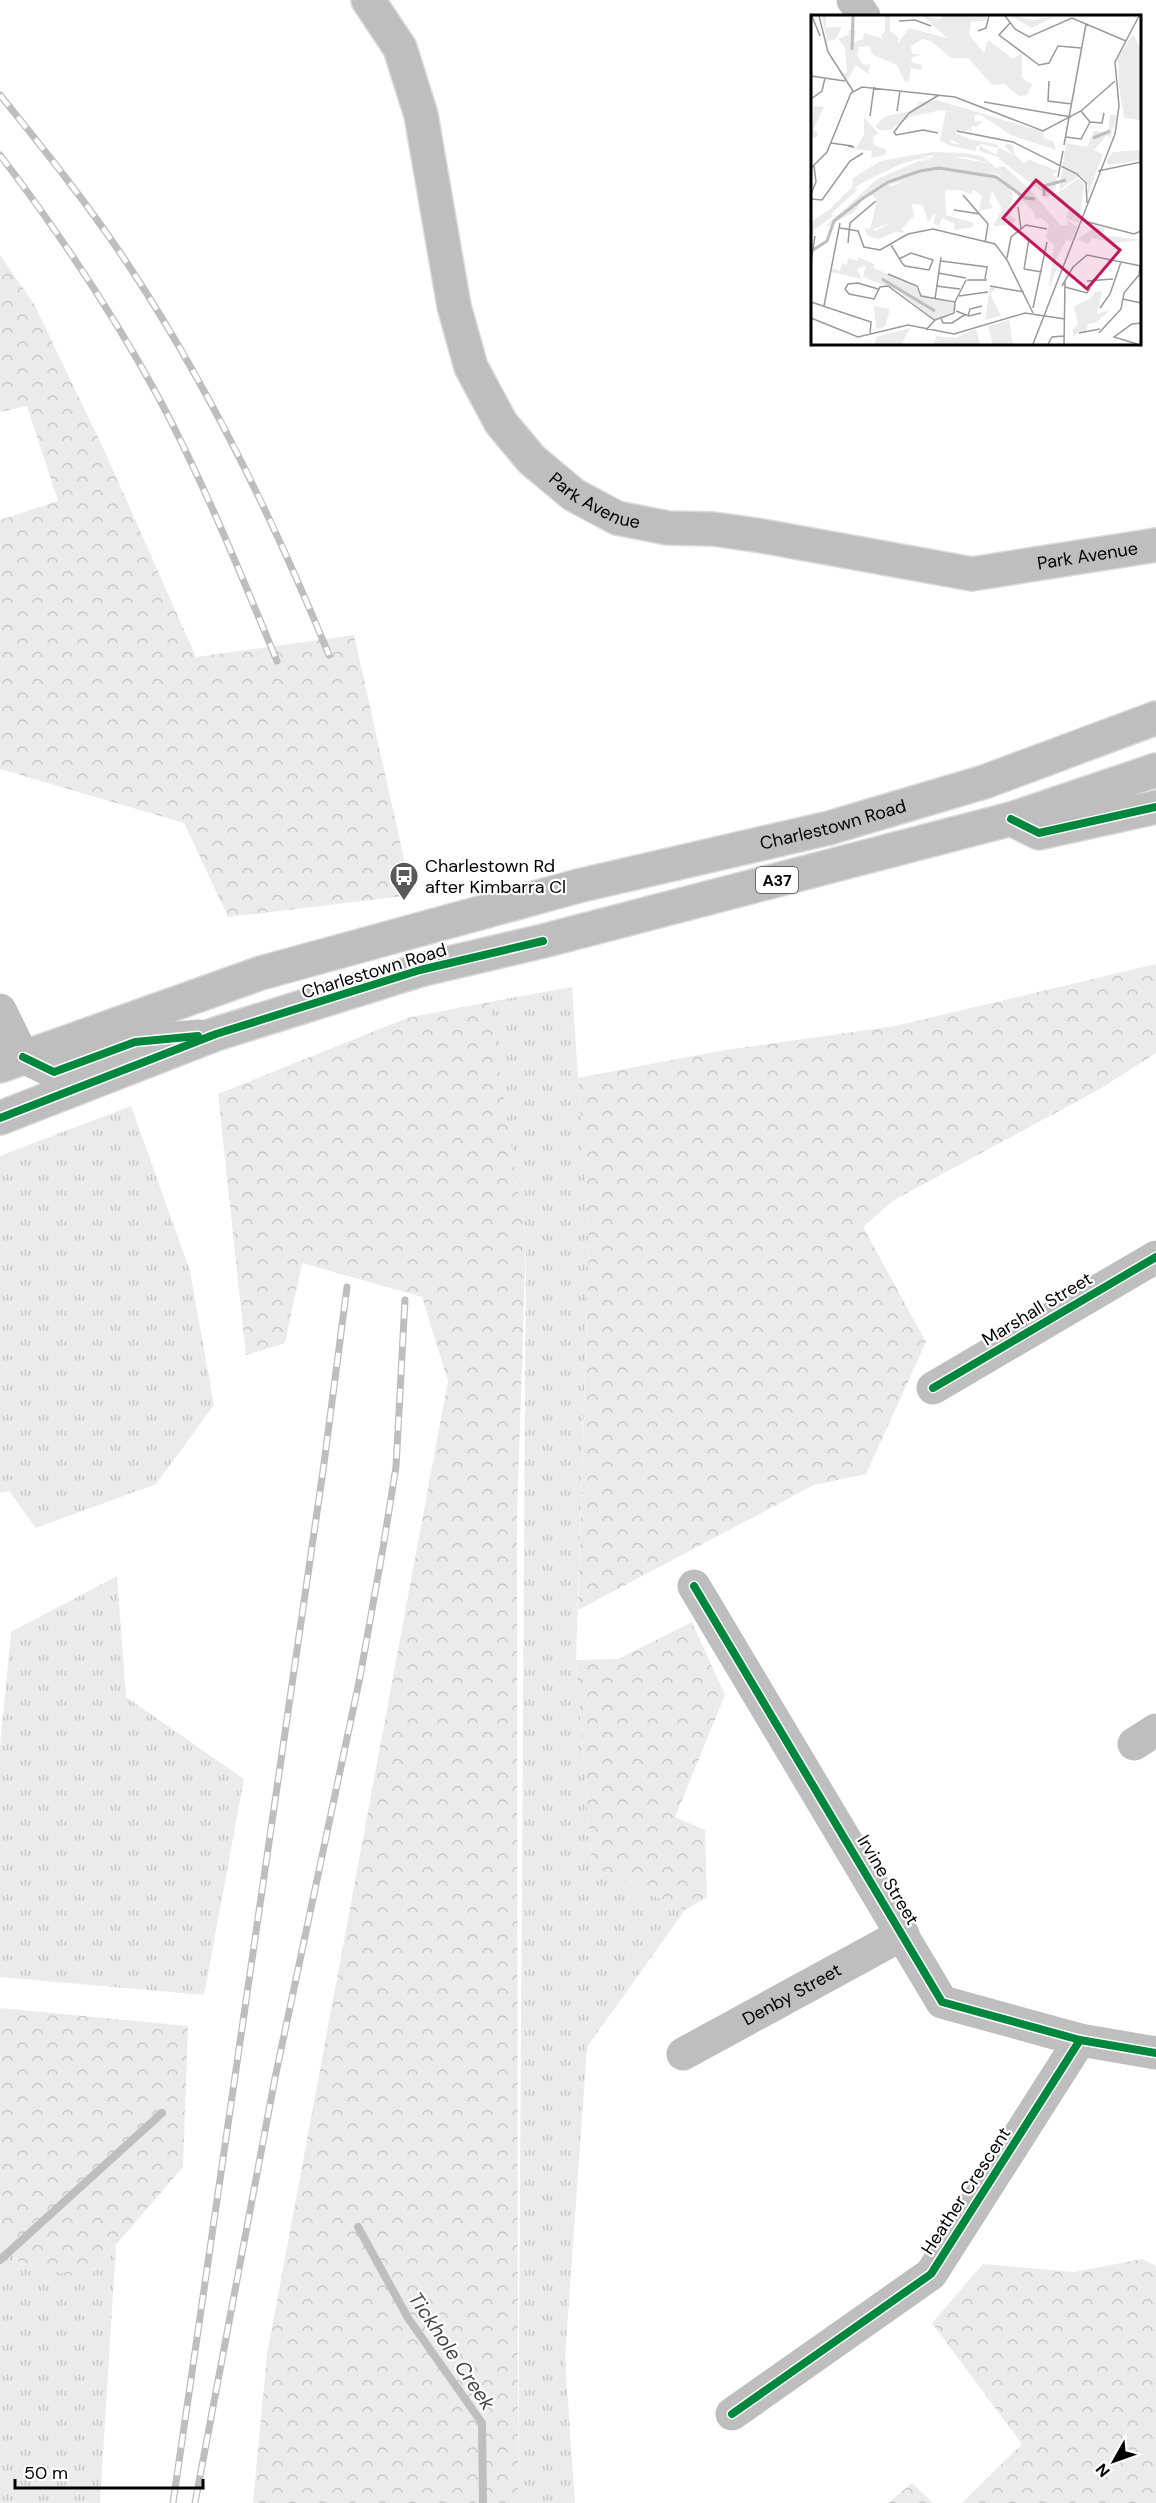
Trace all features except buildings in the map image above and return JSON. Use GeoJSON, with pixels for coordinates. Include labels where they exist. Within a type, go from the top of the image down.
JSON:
{"type":"FeatureCollection","features":[{"type":"Feature","properties":{"kind":"main road","name":"Park Avenue"},"geometry":{"type":"LineString","coordinates":[[368,0],[400,48],[421,115],[454,306],[471,367],[501,423],[532,460],[574,495],[618,518],[669,528],[713,529],[762,536],[972,574],[1156,545]]}},
{"type":"Feature","properties":{"kind":"main road"},"geometry":{"type":"LineString","coordinates":[[853,0],[863,15]]}},
{"type":"Feature","properties":{"kind":"main road","name":"Charlestown Road"},"geometry":{"type":"LineString","coordinates":[[0,1081],[12,1061],[261,973],[578,885],[829,828],[984,782],[1156,718]]}},
{"type":"Feature","properties":{"kind":"main road","name":"A37"},"geometry":{"type":"LineString","coordinates":[[1011,819],[1156,770]]}},
{"type":"Feature","properties":{"kind":"main road"},"geometry":{"type":"LineString","coordinates":[[1011,819],[1039,833],[1156,807]]}},
{"type":"Feature","properties":{"kind":"main road","name":"Charlestown Road"},"geometry":{"type":"LineString","coordinates":[[0,1118],[216,1034],[420,970],[543,941],[1011,819]]}},
{"type":"Feature","properties":{"kind":"main road"},"geometry":{"type":"LineString","coordinates":[[0,1010],[12,1061]]}},
{"type":"Feature","properties":{"kind":"main road","name":"Charlestown Road"},"geometry":{"type":"LineString","coordinates":[[12,1061],[54,1072],[135,1042],[216,1034]]}},
{"type":"Feature","properties":{"kind":"main road","name":"Marshall Street"},"geometry":{"type":"LineString","coordinates":[[933,1388],[1156,1257]]}},
{"type":"Feature","properties":{"kind":"main road","name":"Irvine Street"},"geometry":{"type":"LineString","coordinates":[[694,1586],[942,2002],[1080,2040],[1156,2053]]}},
{"type":"Feature","properties":{"kind":"main road","name":"Denby Street"},"geometry":{"type":"LineString","coordinates":[[683,2054],[903,1934]]}},
{"type":"Feature","properties":{"kind":"main road","name":"Heather Crescent"},"geometry":{"type":"LineString","coordinates":[[732,2414],[931,2274],[1080,2040]]}},
{"type":"Feature","properties":{"kind":"green space"},"geometry":{"type":"Polygon","coordinates":[[[0,255],[34,304],[105,452],[196,657],[354,635],[412,895],[228,917],[184,823],[0,769],[0,520],[58,501],[27,406],[0,412],[0,255]]]}},
{"type":"Feature","properties":{"kind":"green space"},"geometry":{"type":"Polygon","coordinates":[[[1156,964],[1156,1053],[1100,1089],[894,1200],[863,1227],[926,1342],[866,1474],[814,1485],[578,1610],[589,1241],[578,1078],[719,1051],[895,1026],[1156,964]]]}},
{"type":"Feature","properties":{"kind":"green space"},"geometry":{"type":"Polygon","coordinates":[[[572,987],[589,1241],[576,1660],[592,1866],[685,1910],[587,2047],[565,2358],[575,2503],[518,2503],[526,1242],[489,1002],[572,987]]]}},
{"type":"Feature","properties":{"kind":"green space"},"geometry":{"type":"Polygon","coordinates":[[[489,1002],[526,1241],[517,1514],[518,2503],[253,2503],[267,2355],[448,1381],[422,1297],[302,1263],[285,1343],[246,1355],[218,1094],[407,1018],[489,1002]]]}},
{"type":"Feature","properties":{"kind":"green space"},"geometry":{"type":"Polygon","coordinates":[[[131,1106],[190,1271],[214,1405],[156,1484],[36,1528],[9,1491],[0,1493],[0,1156],[131,1106]]]}},
{"type":"Feature","properties":{"kind":"green space"},"geometry":{"type":"Polygon","coordinates":[[[117,1576],[126,1697],[244,1779],[204,1995],[0,1977],[0,1746],[11,1632],[117,1576]]]}},
{"type":"Feature","properties":{"kind":"green space"},"geometry":{"type":"Polygon","coordinates":[[[692,1622],[725,1695],[675,1817],[705,1830],[707,1897],[685,1910],[592,1866],[576,1660],[618,1659],[692,1622]]]}},
{"type":"Feature","properties":{"kind":"green space"},"geometry":{"type":"Polygon","coordinates":[[[0,2008],[188,2026],[183,2167],[86,2279],[18,2262],[0,2223],[0,2008]]]}},
{"type":"Feature","properties":{"kind":"green space"},"geometry":{"type":"Polygon","coordinates":[[[0,2223],[18,2262],[86,2279],[116,2245],[100,2503],[0,2503],[0,2223]]]}},
{"type":"Feature","properties":{"kind":"green space"},"geometry":{"type":"Polygon","coordinates":[[[1142,2259],[1156,2266],[1156,2503],[962,2503],[1022,2444],[932,2323],[983,2264],[1074,2272],[1142,2259]]]}},
{"type":"Feature","properties":{"kind":"green space"},"geometry":{"type":"Polygon","coordinates":[[[912,2483],[933,2503],[888,2503],[912,2483]]]}},
{"type":"Feature","properties":{"kind":"waterway","name":"Tickhole Creek"},"geometry":{"type":"LineString","coordinates":[[0,2260],[162,2113]]}},
{"type":"Feature","properties":{"kind":"waterway","name":"Tickhole Creek"},"geometry":{"type":"LineString","coordinates":[[358,2227],[408,2318],[482,2423],[483,2503]]}},
{"type":"Feature","properties":{"kind":"railway"},"geometry":{"type":"LineString","coordinates":[[0,95],[100,224],[131,269],[188,362],[263,506],[329,655]]}},
{"type":"Feature","properties":{"kind":"railway"},"geometry":{"type":"LineString","coordinates":[[0,155],[82,270],[155,391],[204,491],[277,661]]}},
{"type":"Feature","properties":{"kind":"railway"},"geometry":{"type":"LineString","coordinates":[[173,2503],[323,1471],[347,1287]]}},
{"type":"Feature","properties":{"kind":"railway"},"geometry":{"type":"LineString","coordinates":[[195,2503],[275,2078],[360,1677],[383,1548],[396,1467],[405,1300]]}},
{"type":"Feature","properties":{"kind":"cycle path"},"geometry":{"type":"LineString","coordinates":[[1011,819],[1039,833],[1156,807]]}},
{"type":"Feature","properties":{"kind":"cycle path"},"geometry":{"type":"LineString","coordinates":[[0,1118],[216,1034],[420,970],[543,941]]}},
{"type":"Feature","properties":{"kind":"cycle path"},"geometry":{"type":"LineString","coordinates":[[23,1057],[54,1072],[135,1042],[198,1036]]}},
{"type":"Feature","properties":{"kind":"cycle path"},"geometry":{"type":"LineString","coordinates":[[933,1388],[1156,1257]]}},
{"type":"Feature","properties":{"kind":"cycle path"},"geometry":{"type":"LineString","coordinates":[[694,1586],[942,2002],[1080,2040],[1156,2053]]}},
{"type":"Feature","properties":{"kind":"cycle path"},"geometry":{"type":"LineString","coordinates":[[732,2414],[931,2274],[1080,2040]]}},
{"type":"Feature","properties":{"kind":"place","name":"Charlestown Rd after Kimbarra Cl"},"geometry":{"type":"Point","coordinates":[404,902]}}]}
